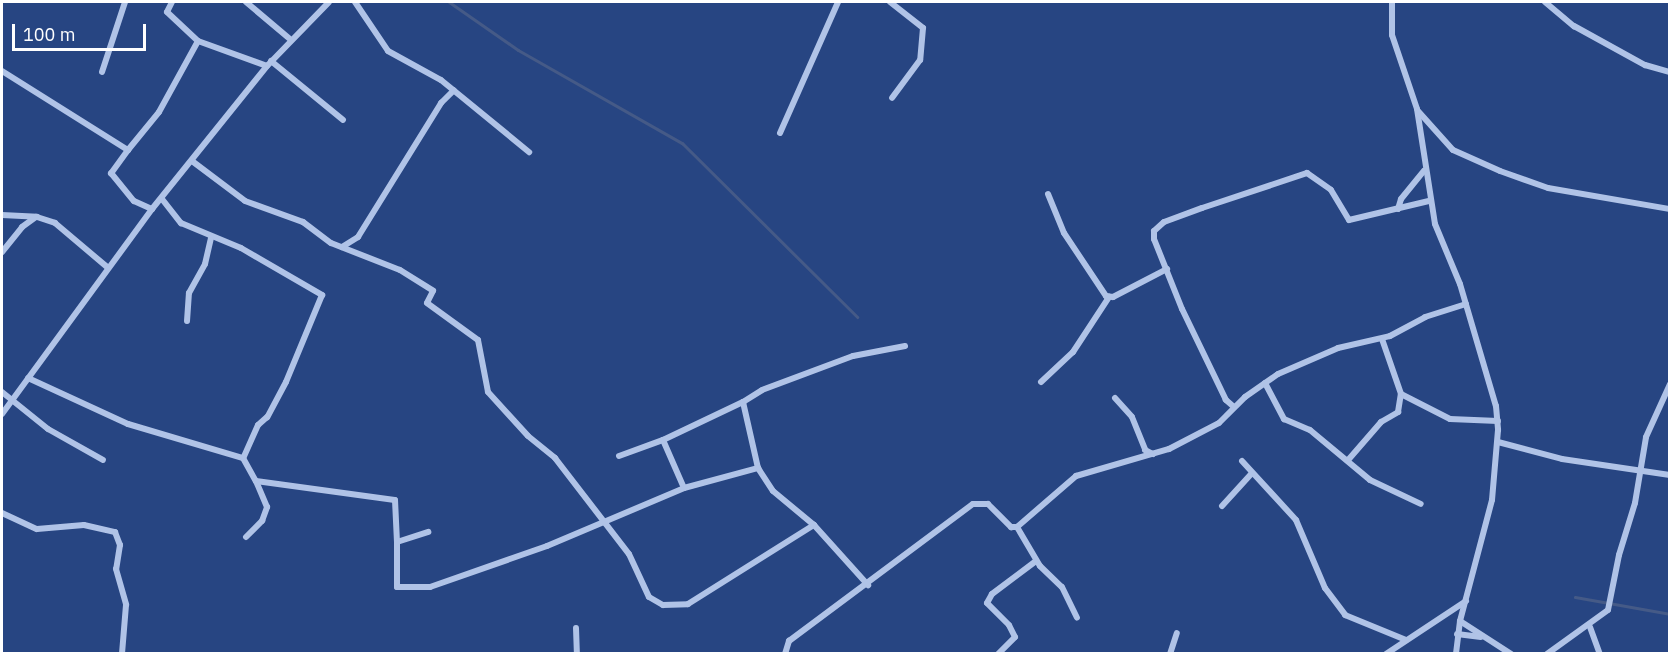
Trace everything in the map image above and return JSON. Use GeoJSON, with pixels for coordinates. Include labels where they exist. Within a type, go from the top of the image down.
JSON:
{"type":"FeatureCollection","features":[{"type":"Feature","properties":{"kind":"street"},"geometry":{"type":"LineString","coordinates":[[102,72],[125,2]]}},
{"type":"Feature","properties":{"kind":"street"},"geometry":{"type":"LineString","coordinates":[[172,2],[167,12],[198,41],[207,41],[269,63],[343,120]]}},
{"type":"Feature","properties":{"kind":"street"},"geometry":{"type":"LineString","coordinates":[[246,2],[290,39]]}},
{"type":"Feature","properties":{"kind":"street"},"geometry":{"type":"LineString","coordinates":[[2,414],[107,267],[152,209],[269,63],[290,39],[329,2]]}},
{"type":"Feature","properties":{"kind":"street"},"geometry":{"type":"LineString","coordinates":[[355,2],[388,51],[454,90],[529,152]]}},
{"type":"Feature","properties":{"kind":"street"},"geometry":{"type":"LineString","coordinates":[[780,133],[838,2]]}},
{"type":"Feature","properties":{"kind":"street"},"geometry":{"type":"LineString","coordinates":[[888,2],[918,20],[923,28],[920,60],[892,98]]}},
{"type":"Feature","properties":{"kind":"street"},"geometry":{"type":"LineString","coordinates":[[1392,2],[1392,35],[1417,109],[1429,201],[1441,245],[1466,304],[1498,421],[1492,500],[1460,621],[1456,654]]}},
{"type":"Feature","properties":{"kind":"street"},"geometry":{"type":"LineString","coordinates":[[1545,2],[1574,26],[1645,65],[1670,72]]}},
{"type":"Feature","properties":{"kind":"street"},"geometry":{"type":"LineString","coordinates":[[152,209],[134,201],[111,173],[159,112],[198,41]]}},
{"type":"Feature","properties":{"kind":"street"},"geometry":{"type":"LineString","coordinates":[[2,71],[128,150]]}},
{"type":"Feature","properties":{"kind":"street"},"geometry":{"type":"LineString","coordinates":[[342,247],[358,237],[441,103],[454,90]]}},
{"type":"Feature","properties":{"kind":"street"},"geometry":{"type":"LineString","coordinates":[[1417,109],[1453,150],[1491,167],[1548,188],[1670,209]]}},
{"type":"Feature","properties":{"kind":"street"},"geometry":{"type":"LineString","coordinates":[[192,161],[245,201],[303,222],[342,247],[400,270],[434,291],[428,303],[478,340],[488,392],[555,458],[629,554],[649,597],[663,605],[688,604],[814,525]]}},
{"type":"Feature","properties":{"kind":"street"},"geometry":{"type":"LineString","coordinates":[[1398,209],[1405,192],[1424,171]]}},
{"type":"Feature","properties":{"kind":"street"},"geometry":{"type":"LineString","coordinates":[[1234,407],[1214,377],[1153,235],[1164,222],[1307,173],[1331,190],[1349,220],[1429,201]]}},
{"type":"Feature","properties":{"kind":"street"},"geometry":{"type":"LineString","coordinates":[[1048,194],[1064,233],[1096,286],[1109,297]]}},
{"type":"Feature","properties":{"kind":"street"},"geometry":{"type":"LineString","coordinates":[[162,199],[176,220],[211,238],[241,248],[322,294],[286,382],[267,417],[258,425],[243,458]]}},
{"type":"Feature","properties":{"kind":"street"},"geometry":{"type":"LineString","coordinates":[[2,215],[37,217],[55,223],[107,267]]}},
{"type":"Feature","properties":{"kind":"street"},"geometry":{"type":"LineString","coordinates":[[2,252],[22,226],[37,217]]}},
{"type":"Feature","properties":{"kind":"street"},"geometry":{"type":"LineString","coordinates":[[187,321],[189,293],[205,264],[211,238]]}},
{"type":"Feature","properties":{"kind":"street"},"geometry":{"type":"LineString","coordinates":[[1041,382],[1072,352],[1109,297],[1167,269]]}},
{"type":"Feature","properties":{"kind":"street"},"geometry":{"type":"LineString","coordinates":[[785,654],[789,641],[868,585],[972,504],[988,504],[1011,527],[1017,527],[1076,476],[1154,454],[1219,423],[1234,407],[1264,383],[1312,357],[1382,339],[1425,317],[1466,304]]}},
{"type":"Feature","properties":{"kind":"street"},"geometry":{"type":"LineString","coordinates":[[1349,459],[1381,422],[1398,411],[1401,394],[1382,339]]}},
{"type":"Feature","properties":{"kind":"street"},"geometry":{"type":"LineString","coordinates":[[619,456],[663,440],[743,402],[762,390],[853,356],[905,346]]}},
{"type":"Feature","properties":{"kind":"street"},"geometry":{"type":"LineString","coordinates":[[28,378],[128,424],[243,458],[256,480],[267,507],[262,521],[246,537]]}},
{"type":"Feature","properties":{"kind":"street"},"geometry":{"type":"LineString","coordinates":[[1264,383],[1284,418],[1310,430],[1349,459],[1370,480],[1420,504]]}},
{"type":"Feature","properties":{"kind":"street"},"geometry":{"type":"LineString","coordinates":[[1547,654],[1590,627],[1608,610],[1646,437],[1670,384]]}},
{"type":"Feature","properties":{"kind":"street"},"geometry":{"type":"LineString","coordinates":[[2,392],[48,429],[103,460]]}},
{"type":"Feature","properties":{"kind":"street"},"geometry":{"type":"LineString","coordinates":[[1401,394],[1450,419],[1498,421]]}},
{"type":"Feature","properties":{"kind":"street"},"geometry":{"type":"LineString","coordinates":[[1115,398],[1131,417],[1145,450],[1154,454]]}},
{"type":"Feature","properties":{"kind":"street"},"geometry":{"type":"LineString","coordinates":[[743,402],[758,468],[773,491],[814,525],[868,585]]}},
{"type":"Feature","properties":{"kind":"street"},"geometry":{"type":"LineString","coordinates":[[663,440],[684,488]]}},
{"type":"Feature","properties":{"kind":"street"},"geometry":{"type":"LineString","coordinates":[[1498,442],[1562,459],[1670,475]]}},
{"type":"Feature","properties":{"kind":"street"},"geometry":{"type":"LineString","coordinates":[[1242,461],[1251,474],[1296,519],[1325,588],[1345,615],[1406,640]]}},
{"type":"Feature","properties":{"kind":"street"},"geometry":{"type":"LineString","coordinates":[[256,480],[395,500],[397,588],[430,587],[605,523],[684,488],[758,468]]}},
{"type":"Feature","properties":{"kind":"street"},"geometry":{"type":"LineString","coordinates":[[1222,506],[1251,474]]}},
{"type":"Feature","properties":{"kind":"street"},"geometry":{"type":"LineString","coordinates":[[2,513],[37,529],[84,525],[115,531],[120,544],[116,569],[126,605],[122,654]]}},
{"type":"Feature","properties":{"kind":"street"},"geometry":{"type":"LineString","coordinates":[[1017,527],[1036,561],[1062,587],[1077,618]]}},
{"type":"Feature","properties":{"kind":"street"},"geometry":{"type":"LineString","coordinates":[[397,542],[428,532]]}},
{"type":"Feature","properties":{"kind":"street"},"geometry":{"type":"LineString","coordinates":[[998,654],[1015,637],[1009,625],[987,603],[992,594],[1036,561]]}},
{"type":"Feature","properties":{"kind":"street"},"geometry":{"type":"LineString","coordinates":[[1386,654],[1466,601]]}},
{"type":"Feature","properties":{"kind":"street"},"geometry":{"type":"LineString","coordinates":[[1460,621],[1481,638],[1511,654]]}},
{"type":"Feature","properties":{"kind":"street"},"geometry":{"type":"LineString","coordinates":[[1590,627],[1600,654]]}},
{"type":"Feature","properties":{"kind":"street"},"geometry":{"type":"LineString","coordinates":[[576,628],[577,654]]}},
{"type":"Feature","properties":{"kind":"street"},"geometry":{"type":"LineString","coordinates":[[1170,654],[1177,633]]}},
{"type":"Feature","properties":{"kind":"street"},"geometry":{"type":"LineString","coordinates":[[1457,634],[1481,638]]}},
{"type":"Feature","properties":{"kind":"waterway"},"geometry":{"type":"LineString","coordinates":[[449,2],[518,50],[682,143],[857,317]]}},
{"type":"Feature","properties":{"kind":"waterway"},"geometry":{"type":"LineString","coordinates":[[1575,597],[1670,614]]}}]}
